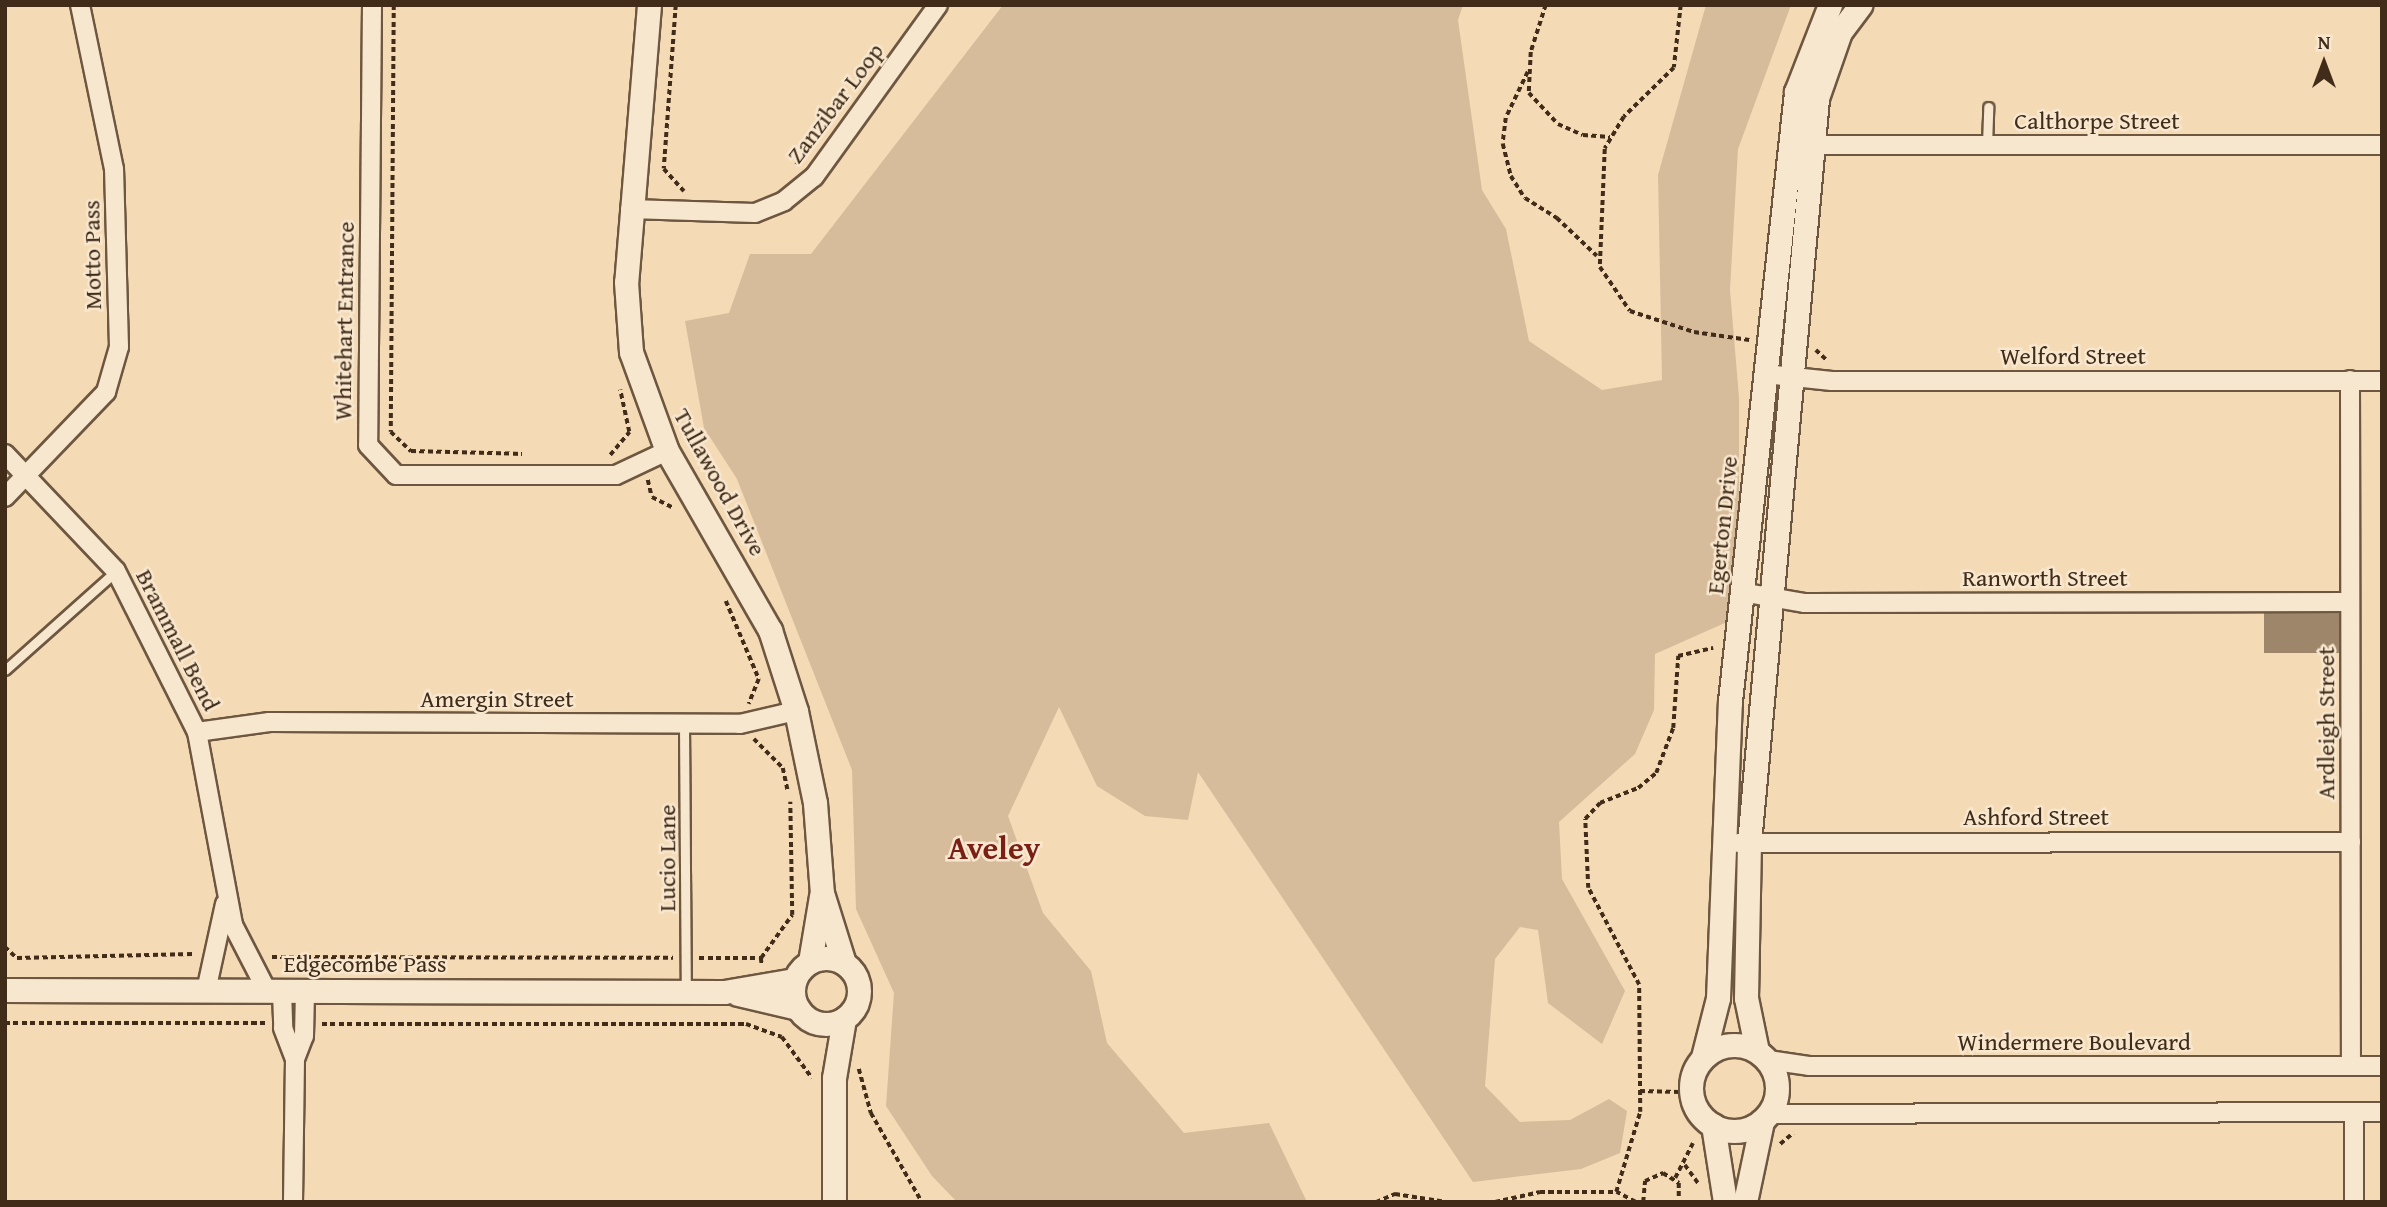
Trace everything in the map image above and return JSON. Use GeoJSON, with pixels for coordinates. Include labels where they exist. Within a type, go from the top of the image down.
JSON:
{"type":"FeatureCollection","features":[{"type":"Feature","properties":{"kind":"street","name":"Motto Pass"},"geometry":{"type":"LineString","coordinates":[[5,497],[106,392],[119,347],[114,169],[80,5]]}},
{"type":"Feature","properties":{"kind":"street","name":"Whitehart Entrance"},"geometry":{"type":"LineString","coordinates":[[372,5],[368,445],[396,475],[617,475],[667,451]]}},
{"type":"Feature","properties":{"kind":"street","name":"Tullawood Drive"},"geometry":{"type":"LineString","coordinates":[[649,5],[630,209],[631,352],[667,451],[770,630],[796,711],[815,803],[822,892],[844,963]]}},
{"type":"Feature","properties":{"kind":"street","name":"Zanzibar Loop"},"geometry":{"type":"LineString","coordinates":[[630,209],[755,213],[784,201],[814,177],[938,5]]}},
{"type":"Feature","properties":{"kind":"street","name":"Egerton Drive"},"geometry":{"type":"LineString","coordinates":[[1698,1056],[1718,998],[1721,843],[1741,592],[1796,92],[1830,5]]}},
{"type":"Feature","properties":{"kind":"street"},"geometry":{"type":"LineString","coordinates":[[1745,1202],[1756,1148],[1765,1118],[1777,1093],[1746,998],[1749,843],[1812,145],[1817,98],[1840,32],[1860,5]]}},
{"type":"Feature","properties":{"kind":"street","name":"Calthorpe Street"},"geometry":{"type":"LineString","coordinates":[[1812,145],[2382,145]]}},
{"type":"Feature","properties":{"kind":"street","name":"Welford Street"},"geometry":{"type":"LineString","coordinates":[[1765,374],[1791,378],[2382,381]]}},
{"type":"Feature","properties":{"kind":"street","name":"Ardleigh Street"},"geometry":{"type":"LineString","coordinates":[[2350,380],[2351,1066]]}},
{"type":"Feature","properties":{"kind":"street","name":"Brammall Bend"},"geometry":{"type":"LineString","coordinates":[[5,454],[28,473],[116,571],[197,732],[227,890],[240,942],[284,990]]}},
{"type":"Feature","properties":{"kind":"street","name":"Ranworth Street"},"geometry":{"type":"LineString","coordinates":[[1741,592],[1805,603],[2350,602]]}},
{"type":"Feature","properties":{"kind":"street","name":"Amergin Street"},"geometry":{"type":"LineString","coordinates":[[197,732],[269,722],[684,724],[751,721],[796,711]]}},
{"type":"Feature","properties":{"kind":"street","name":"Ashford Street"},"geometry":{"type":"LineString","coordinates":[[1721,843],[2351,842]]}},
{"type":"Feature","properties":{"kind":"street","name":"Brammall Bend"},"geometry":{"type":"LineString","coordinates":[[206,991],[219,944],[227,890]]}},
{"type":"Feature","properties":{"kind":"street","name":"Tullawood Drive"},"geometry":{"type":"LineString","coordinates":[[810,962],[822,892]]}},
{"type":"Feature","properties":{"kind":"street"},"geometry":{"type":"LineString","coordinates":[[834,1078],[815,1023],[797,1007],[794,980],[810,962],[844,963],[859,991],[844,1019],[834,1078],[834,1202]]}},
{"type":"Feature","properties":{"kind":"street","name":"Edgecombe Pass"},"geometry":{"type":"LineString","coordinates":[[764,993],[794,980]]}},
{"type":"Feature","properties":{"kind":"street","name":"Edgecombe Pass"},"geometry":{"type":"LineString","coordinates":[[5,990],[686,991],[764,993],[797,1007]]}},
{"type":"Feature","properties":{"kind":"street"},"geometry":{"type":"LineString","coordinates":[[284,990],[283,1023],[295,1059]]}},
{"type":"Feature","properties":{"kind":"street"},"geometry":{"type":"LineString","coordinates":[[284,990],[304,1023],[295,1059],[293,1202]]}},
{"type":"Feature","properties":{"kind":"street"},"geometry":{"type":"LineString","coordinates":[[815,1023],[844,1019]]}},
{"type":"Feature","properties":{"kind":"street"},"geometry":{"type":"LineString","coordinates":[[1725,1202],[1718,1148],[1691,1094],[1698,1056],[1729,1044],[1763,1056]]}},
{"type":"Feature","properties":{"kind":"street","name":"Windermere Boulevard"},"geometry":{"type":"LineString","coordinates":[[1763,1056],[1809,1066],[2382,1066]]}},
{"type":"Feature","properties":{"kind":"street"},"geometry":{"type":"LineString","coordinates":[[2354,1112],[2354,1202]]}},
{"type":"Feature","properties":{"kind":"street"},"geometry":{"type":"LineString","coordinates":[[1705,1125],[1738,1131],[1765,1118],[1805,1113],[2382,1112]]}},
{"type":"Feature","properties":{"kind":"lane"},"geometry":{"type":"LineString","coordinates":[[1987,145],[1988,107]]}},
{"type":"Feature","properties":{"kind":"lane"},"geometry":{"type":"LineString","coordinates":[[5,670],[116,571]]}},
{"type":"Feature","properties":{"kind":"lane","name":"Lucio Lane"},"geometry":{"type":"LineString","coordinates":[[684,724],[686,991]]}},
{"type":"Feature","properties":{"kind":"path"},"geometry":{"type":"LineString","coordinates":[[394,5],[391,432],[411,451],[530,454]]}},
{"type":"Feature","properties":{"kind":"path"},"geometry":{"type":"LineString","coordinates":[[677,5],[664,169],[685,192],[697,192]]}},
{"type":"Feature","properties":{"kind":"path"},"geometry":{"type":"LineString","coordinates":[[1546,5],[1528,72],[1506,118],[1503,144],[1511,176],[1525,198],[1557,218],[1598,257]]}},
{"type":"Feature","properties":{"kind":"path"},"geometry":{"type":"LineString","coordinates":[[1681,5],[1674,68],[1610,136],[1598,257],[1605,281],[1630,311],[1694,332],[1769,342]]}},
{"type":"Feature","properties":{"kind":"path"},"geometry":{"type":"LineString","coordinates":[[1528,72],[1529,93],[1558,124],[1583,135],[1610,136]]}},
{"type":"Feature","properties":{"kind":"path"},"geometry":{"type":"LineString","coordinates":[[794,167],[818,135]]}},
{"type":"Feature","properties":{"kind":"path"},"geometry":{"type":"LineString","coordinates":[[1795,344],[1815,346],[1834,365]]}},
{"type":"Feature","properties":{"kind":"path"},"geometry":{"type":"LineString","coordinates":[[596,456],[609,456],[619,443],[639,464],[652,497],[680,511]]}},
{"type":"Feature","properties":{"kind":"path"},"geometry":{"type":"LineString","coordinates":[[722,591],[758,680],[748,702],[755,745],[783,768],[791,803],[792,915],[761,958],[764,993],[757,1028]]}},
{"type":"Feature","properties":{"kind":"path"},"geometry":{"type":"LineString","coordinates":[[1616,1192],[1636,1135],[1640,1091],[1639,985],[1588,888],[1585,819],[1600,803],[1649,781],[1667,755],[1678,656],[1695,648],[1719,649]]}},
{"type":"Feature","properties":{"kind":"path"},"geometry":{"type":"LineString","coordinates":[[240,942],[252,941],[274,958],[761,958]]}},
{"type":"Feature","properties":{"kind":"path"},"geometry":{"type":"LineString","coordinates":[[5,947],[17,958],[190,958],[202,945],[219,944]]}},
{"type":"Feature","properties":{"kind":"path"},"geometry":{"type":"LineString","coordinates":[[5,1023],[283,1023]]}},
{"type":"Feature","properties":{"kind":"path"},"geometry":{"type":"LineString","coordinates":[[304,1023],[757,1028],[782,1037],[799,1054],[812,1092]]}},
{"type":"Feature","properties":{"kind":"path"},"geometry":{"type":"LineString","coordinates":[[1680,1092],[1698,1056]]}},
{"type":"Feature","properties":{"kind":"path"},"geometry":{"type":"LineString","coordinates":[[1640,1091],[1680,1092]]}},
{"type":"Feature","properties":{"kind":"path"},"geometry":{"type":"LineString","coordinates":[[1680,1092],[1705,1125]]}},
{"type":"Feature","properties":{"kind":"path"},"geometry":{"type":"LineString","coordinates":[[1756,1148],[1774,1149],[1805,1123],[1805,1113]]}},
{"type":"Feature","properties":{"kind":"path"},"geometry":{"type":"LineString","coordinates":[[1679,1202],[1675,1178],[1684,1163],[1686,1147],[1695,1142],[1718,1148]]}},
{"type":"Feature","properties":{"kind":"path"},"geometry":{"type":"LineString","coordinates":[[1684,1163],[1702,1189]]}},
{"type":"Feature","properties":{"kind":"path"},"geometry":{"type":"LineString","coordinates":[[1643,1202],[1642,1186],[1650,1176],[1675,1178]]}},
{"type":"Feature","properties":{"kind":"path"},"geometry":{"type":"LineString","coordinates":[[1495,1202],[1540,1192],[1616,1192],[1635,1202]]}},
{"type":"Feature","properties":{"kind":"path"},"geometry":{"type":"LineString","coordinates":[[1376,1202],[1395,1194],[1446,1202]]}},
{"type":"Feature","properties":{"kind":"shaded area"},"geometry":{"type":"Polygon","coordinates":[[[1003,5],[1463,5],[1458,20],[1482,190],[1506,229],[1529,341],[1602,390],[1662,380],[1658,175],[1706,5],[1791,5],[1738,149],[1730,290],[1739,398],[1739,549],[1727,622],[1655,654],[1654,710],[1635,754],[1559,822],[1562,879],[1625,991],[1602,1044],[1548,1003],[1538,930],[1520,927],[1495,959],[1485,1086],[1520,1122],[1570,1120],[1609,1099],[1627,1111],[1620,1153],[1581,1169],[1473,1182],[1198,772],[1188,820],[1145,816],[1097,786],[1059,707],[1008,816],[1043,913],[1091,971],[1107,1043],[1184,1133],[1269,1123],[1307,1202],[957,1202],[932,1176],[886,1106],[894,993],[856,909],[852,770],[737,479],[704,428],[685,321],[729,313],[750,254],[811,254],[1003,5]]]}},
{"type":"Feature","properties":{"kind":"building"},"geometry":{"type":"Polygon","coordinates":[[[2264,613],[2339,613],[2339,653],[2264,653],[2264,613]]]}},
{"type":"Feature","properties":{"kind":"district","name":"Aveley"},"geometry":{"type":"Point","coordinates":[994,848]}}]}
